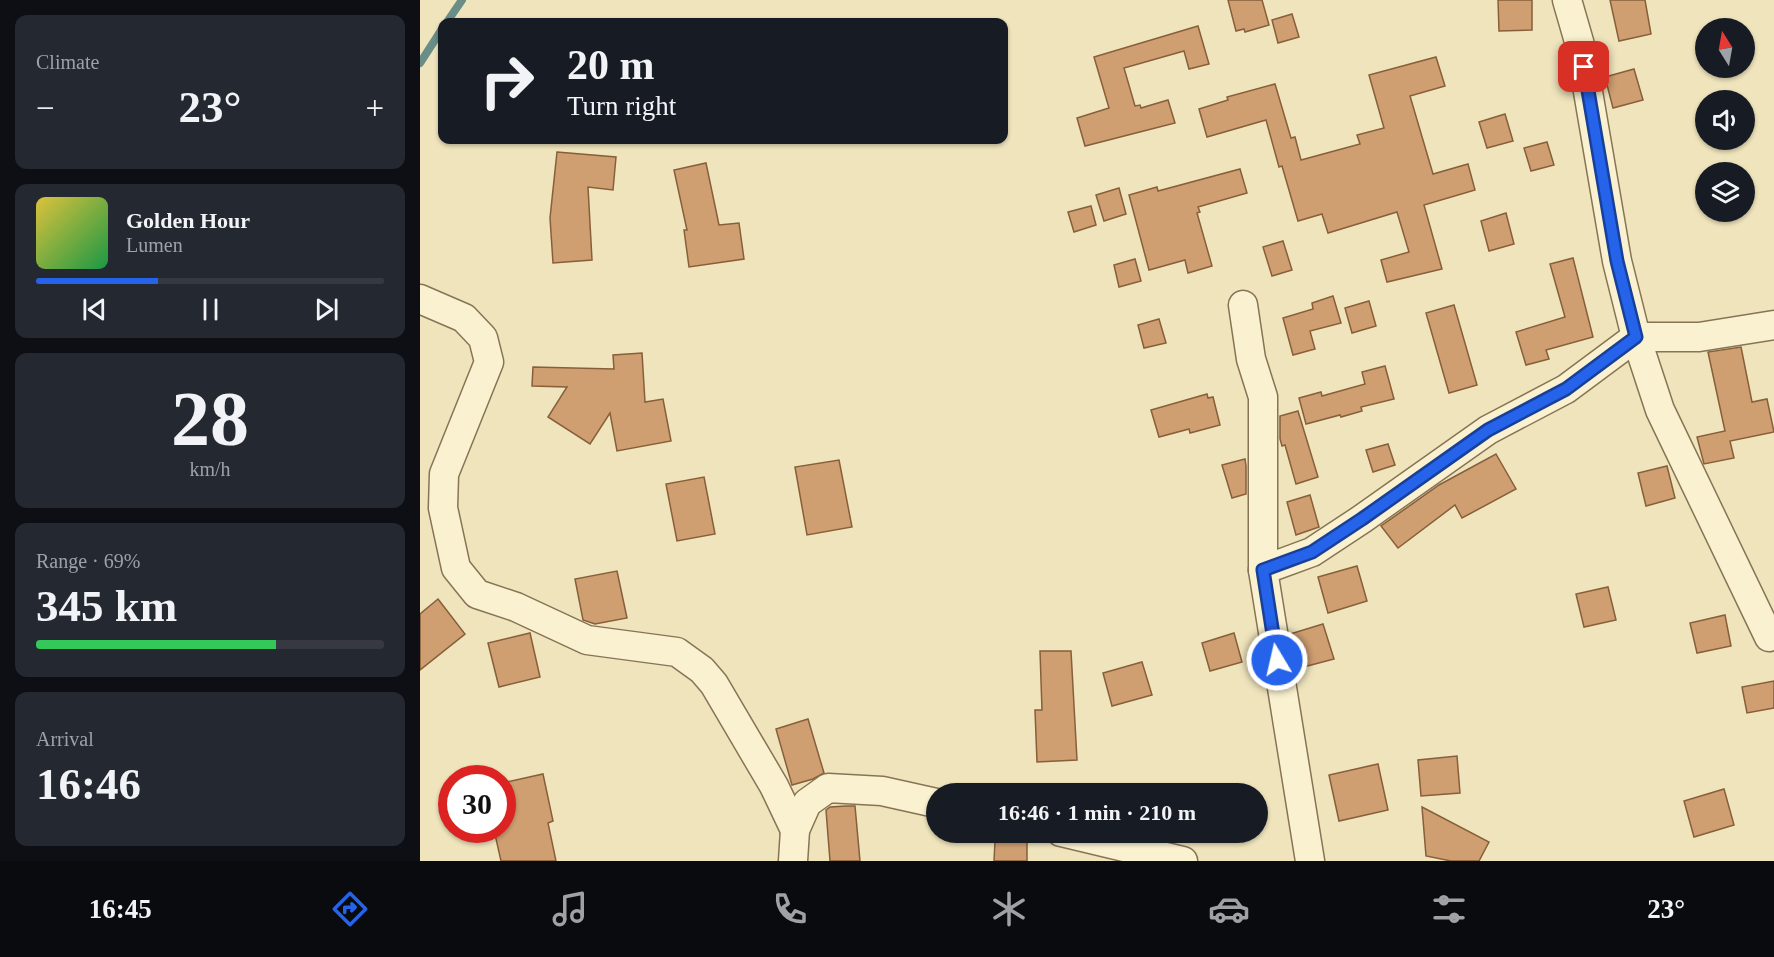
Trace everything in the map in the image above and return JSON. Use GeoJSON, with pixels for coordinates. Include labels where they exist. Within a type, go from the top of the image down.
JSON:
{"type":"FeatureCollection","features":[{"type":"Feature","properties":{"kind":"street"},"geometry":{"type":"LineString","coordinates":[[1567,0],[1580,45],[1617,261],[1636,337],[1660,410],[1769,637]]}},
{"type":"Feature","properties":{"kind":"street"},"geometry":{"type":"LineString","coordinates":[[420,299],[464,318],[483,338],[489,362],[444,474],[443,508],[456,568],[477,594],[516,607],[587,640],[677,652],[702,670],[714,684],[774,786],[795,830]]}},
{"type":"Feature","properties":{"kind":"street"},"geometry":{"type":"LineString","coordinates":[[1243,304],[1251,359],[1263,397],[1263,570],[1310,861]]}},
{"type":"Feature","properties":{"kind":"street"},"geometry":{"type":"LineString","coordinates":[[1263,570],[1312,552],[1488,430],[1566,389],[1636,337],[1699,337],[1774,325]]}},
{"type":"Feature","properties":{"kind":"street"},"geometry":{"type":"LineString","coordinates":[[793,861],[795,830],[807,803],[828,788],[882,791],[926,801]]}},
{"type":"Feature","properties":{"kind":"street"},"geometry":{"type":"LineString","coordinates":[[1107,843],[1183,861]]}},
{"type":"Feature","properties":{"kind":"building"},"geometry":{"type":"Polygon","coordinates":[[[1228,0],[1262,0],[1269,25],[1245,32],[1244,29],[1236,31],[1228,0]]]}},
{"type":"Feature","properties":{"kind":"building"},"geometry":{"type":"Polygon","coordinates":[[[1498,0],[1532,0],[1532,30],[1499,31],[1498,0]]]}},
{"type":"Feature","properties":{"kind":"building"},"geometry":{"type":"Polygon","coordinates":[[[1610,0],[1645,0],[1651,34],[1619,41],[1610,0]]]}},
{"type":"Feature","properties":{"kind":"building"},"geometry":{"type":"Polygon","coordinates":[[[1292,14],[1299,37],[1278,43],[1272,20],[1292,14]]]}},
{"type":"Feature","properties":{"kind":"building"},"geometry":{"type":"Polygon","coordinates":[[[1198,26],[1209,64],[1189,69],[1184,51],[1124,68],[1135,106],[1140,105],[1141,108],[1168,100],[1175,123],[1085,146],[1077,118],[1109,108],[1094,57],[1198,26]]]}},
{"type":"Feature","properties":{"kind":"building"},"geometry":{"type":"Polygon","coordinates":[[[1436,57],[1445,86],[1410,96],[1433,174],[1468,164],[1475,190],[1424,205],[1442,269],[1387,282],[1381,260],[1409,252],[1397,212],[1328,233],[1322,214],[1298,221],[1282,166],[1279,167],[1266,120],[1207,137],[1199,109],[1228,100],[1227,97],[1275,84],[1291,138],[1295,137],[1301,160],[1360,144],[1357,135],[1384,128],[1369,75],[1436,57]]]}},
{"type":"Feature","properties":{"kind":"building"},"geometry":{"type":"Polygon","coordinates":[[[1634,69],[1643,100],[1613,108],[1605,77],[1634,69]]]}},
{"type":"Feature","properties":{"kind":"building"},"geometry":{"type":"Polygon","coordinates":[[[1505,114],[1513,141],[1487,148],[1479,122],[1505,114]]]}},
{"type":"Feature","properties":{"kind":"building"},"geometry":{"type":"Polygon","coordinates":[[[1547,142],[1554,165],[1531,171],[1524,148],[1547,142]]]}},
{"type":"Feature","properties":{"kind":"building"},"geometry":{"type":"Polygon","coordinates":[[[557,152],[616,157],[613,190],[588,187],[592,260],[553,263],[550,218],[557,152]]]}},
{"type":"Feature","properties":{"kind":"building"},"geometry":{"type":"Polygon","coordinates":[[[706,163],[719,225],[739,223],[744,259],[689,267],[684,230],[687,230],[674,170],[706,163]]]}},
{"type":"Feature","properties":{"kind":"building"},"geometry":{"type":"Polygon","coordinates":[[[1240,169],[1247,193],[1198,207],[1200,212],[1197,213],[1212,266],[1188,273],[1185,260],[1149,270],[1129,195],[1157,187],[1158,191],[1240,169]]]}},
{"type":"Feature","properties":{"kind":"building"},"geometry":{"type":"Polygon","coordinates":[[[1119,188],[1126,214],[1104,221],[1096,195],[1119,188]]]}},
{"type":"Feature","properties":{"kind":"building"},"geometry":{"type":"Polygon","coordinates":[[[1091,206],[1096,225],[1074,232],[1068,212],[1091,206]]]}},
{"type":"Feature","properties":{"kind":"building"},"geometry":{"type":"Polygon","coordinates":[[[1506,213],[1514,244],[1489,251],[1481,221],[1506,213]]]}},
{"type":"Feature","properties":{"kind":"building"},"geometry":{"type":"Polygon","coordinates":[[[1283,241],[1292,270],[1272,276],[1263,247],[1283,241]]]}},
{"type":"Feature","properties":{"kind":"building"},"geometry":{"type":"Polygon","coordinates":[[[1573,258],[1593,337],[1546,350],[1549,359],[1526,365],[1516,332],[1565,317],[1550,264],[1573,258]]]}},
{"type":"Feature","properties":{"kind":"building"},"geometry":{"type":"Polygon","coordinates":[[[1135,259],[1141,281],[1119,287],[1114,265],[1135,259]]]}},
{"type":"Feature","properties":{"kind":"building"},"geometry":{"type":"Polygon","coordinates":[[[1333,296],[1341,323],[1310,331],[1315,349],[1293,355],[1283,318],[1313,309],[1312,303],[1333,296]]]}},
{"type":"Feature","properties":{"kind":"building"},"geometry":{"type":"Polygon","coordinates":[[[1369,301],[1376,326],[1352,333],[1345,308],[1369,301]]]}},
{"type":"Feature","properties":{"kind":"building"},"geometry":{"type":"Polygon","coordinates":[[[1454,305],[1477,385],[1449,393],[1426,313],[1454,305]]]}},
{"type":"Feature","properties":{"kind":"building"},"geometry":{"type":"Polygon","coordinates":[[[1159,319],[1166,343],[1144,348],[1138,325],[1159,319]]]}},
{"type":"Feature","properties":{"kind":"building"},"geometry":{"type":"Polygon","coordinates":[[[1741,347],[1752,402],[1767,399],[1774,432],[1730,441],[1734,458],[1704,464],[1697,437],[1725,431],[1708,352],[1741,347]]]}},
{"type":"Feature","properties":{"kind":"building"},"geometry":{"type":"Polygon","coordinates":[[[642,353],[645,402],[663,399],[671,441],[617,451],[610,413],[590,444],[548,417],[567,387],[532,386],[533,367],[614,369],[613,355],[642,353]]]}},
{"type":"Feature","properties":{"kind":"building"},"geometry":{"type":"Polygon","coordinates":[[[1385,366],[1394,399],[1361,407],[1362,411],[1341,417],[1340,415],[1306,424],[1299,398],[1321,392],[1322,396],[1365,384],[1362,372],[1385,366]]]}},
{"type":"Feature","properties":{"kind":"building"},"geometry":{"type":"Polygon","coordinates":[[[1207,394],[1208,398],[1213,397],[1220,425],[1190,433],[1189,429],[1159,437],[1151,410],[1207,394]]]}},
{"type":"Feature","properties":{"kind":"building"},"geometry":{"type":"Polygon","coordinates":[[[1298,411],[1318,477],[1296,484],[1285,445],[1282,446],[1280,439],[1280,416],[1298,411]]]}},
{"type":"Feature","properties":{"kind":"building"},"geometry":{"type":"Polygon","coordinates":[[[1388,444],[1395,465],[1373,472],[1366,450],[1388,444]]]}},
{"type":"Feature","properties":{"kind":"building"},"geometry":{"type":"Polygon","coordinates":[[[1496,454],[1516,489],[1462,518],[1455,505],[1398,548],[1381,526],[1439,485],[1496,454]]]}},
{"type":"Feature","properties":{"kind":"building"},"geometry":{"type":"Polygon","coordinates":[[[1245,459],[1246,494],[1232,498],[1222,465],[1245,459]]]}},
{"type":"Feature","properties":{"kind":"building"},"geometry":{"type":"Polygon","coordinates":[[[839,460],[852,527],[807,535],[795,467],[839,460]]]}},
{"type":"Feature","properties":{"kind":"building"},"geometry":{"type":"Polygon","coordinates":[[[1667,466],[1675,498],[1646,506],[1638,473],[1667,466]]]}},
{"type":"Feature","properties":{"kind":"building"},"geometry":{"type":"Polygon","coordinates":[[[704,477],[715,534],[677,541],[666,484],[704,477]]]}},
{"type":"Feature","properties":{"kind":"building"},"geometry":{"type":"Polygon","coordinates":[[[1310,495],[1319,527],[1296,535],[1287,502],[1310,495]]]}},
{"type":"Feature","properties":{"kind":"building"},"geometry":{"type":"Polygon","coordinates":[[[1357,566],[1367,601],[1328,613],[1318,577],[1357,566]]]}},
{"type":"Feature","properties":{"kind":"building"},"geometry":{"type":"Polygon","coordinates":[[[617,571],[627,618],[595,624],[583,620],[575,579],[617,571]]]}},
{"type":"Feature","properties":{"kind":"building"},"geometry":{"type":"Polygon","coordinates":[[[1608,587],[1616,620],[1584,627],[1576,594],[1608,587]]]}},
{"type":"Feature","properties":{"kind":"building"},"geometry":{"type":"Polygon","coordinates":[[[438,599],[465,634],[420,670],[420,614],[438,599]]]}},
{"type":"Feature","properties":{"kind":"building"},"geometry":{"type":"Polygon","coordinates":[[[1725,615],[1731,646],[1697,653],[1690,623],[1725,615]]]}},
{"type":"Feature","properties":{"kind":"building"},"geometry":{"type":"Polygon","coordinates":[[[1323,624],[1334,659],[1296,669],[1290,634],[1323,624]]]}},
{"type":"Feature","properties":{"kind":"building"},"geometry":{"type":"Polygon","coordinates":[[[530,633],[540,677],[499,687],[488,643],[530,633]]]}},
{"type":"Feature","properties":{"kind":"building"},"geometry":{"type":"Polygon","coordinates":[[[1234,633],[1242,662],[1210,671],[1202,643],[1234,633]]]}},
{"type":"Feature","properties":{"kind":"building"},"geometry":{"type":"Polygon","coordinates":[[[1040,651],[1071,651],[1077,760],[1037,762],[1035,710],[1042,710],[1040,651]]]}},
{"type":"Feature","properties":{"kind":"building"},"geometry":{"type":"Polygon","coordinates":[[[1142,662],[1152,695],[1112,706],[1103,673],[1142,662]]]}},
{"type":"Feature","properties":{"kind":"building"},"geometry":{"type":"Polygon","coordinates":[[[1774,681],[1774,708],[1747,713],[1742,687],[1774,681]]]}},
{"type":"Feature","properties":{"kind":"building"},"geometry":{"type":"Polygon","coordinates":[[[808,719],[824,773],[792,785],[776,729],[808,719]]]}},
{"type":"Feature","properties":{"kind":"building"},"geometry":{"type":"Polygon","coordinates":[[[1457,756],[1460,793],[1421,796],[1418,760],[1457,756]]]}},
{"type":"Feature","properties":{"kind":"building"},"geometry":{"type":"Polygon","coordinates":[[[1378,764],[1388,810],[1339,821],[1329,775],[1378,764]]]}},
{"type":"Feature","properties":{"kind":"building"},"geometry":{"type":"Polygon","coordinates":[[[543,774],[553,821],[548,823],[556,861],[501,861],[497,843],[516,843],[516,780],[543,774]]]}},
{"type":"Feature","properties":{"kind":"building"},"geometry":{"type":"Polygon","coordinates":[[[1724,789],[1734,825],[1694,837],[1684,801],[1724,789]]]}},
{"type":"Feature","properties":{"kind":"building"},"geometry":{"type":"Polygon","coordinates":[[[855,806],[860,861],[830,861],[826,810],[830,807],[855,806]]]}},
{"type":"Feature","properties":{"kind":"building"},"geometry":{"type":"Polygon","coordinates":[[[1422,807],[1489,842],[1479,861],[1451,861],[1426,856],[1422,807]]]}},
{"type":"Feature","properties":{"kind":"building"},"geometry":{"type":"Polygon","coordinates":[[[995,843],[1027,843],[1027,861],[994,861],[995,843]]]}},
{"type":"Feature","properties":{"kind":"waterway"},"geometry":{"type":"LineString","coordinates":[[450,18],[462,0]]}},
{"type":"Feature","properties":{"kind":"waterway"},"geometry":{"type":"LineString","coordinates":[[420,63],[438,35]]}},
{"type":"Feature","properties":{"kind":"route"},"geometry":{"type":"LineString","coordinates":[[1277,660],[1263,570],[1312,552],[1488,430],[1566,389],[1636,337],[1617,261],[1584,67]]}}]}
